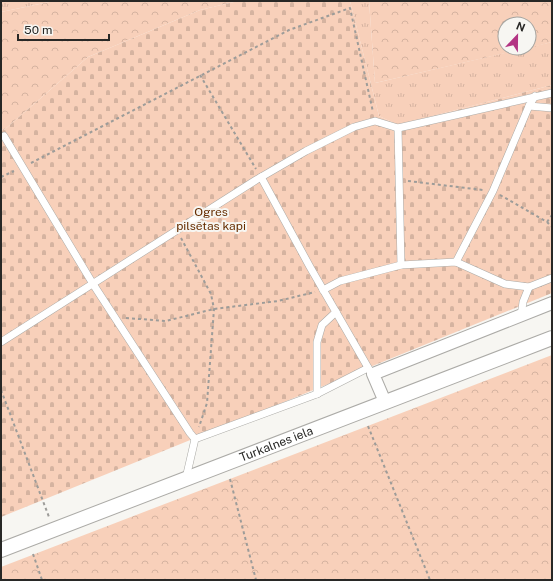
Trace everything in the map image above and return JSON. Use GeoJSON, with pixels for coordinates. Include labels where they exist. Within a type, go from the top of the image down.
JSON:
{"type":"FeatureCollection","features":[{"type":"Feature","properties":{"kind":"main road","name":"Turkalnes iela"},"geometry":{"type":"LineString","coordinates":[[1,550],[552,338]]}},
{"type":"Feature","properties":{"kind":"street"},"geometry":{"type":"LineString","coordinates":[[1,342],[261,177],[354,128],[375,121],[398,128],[552,93]]}},
{"type":"Feature","properties":{"kind":"street"},"geometry":{"type":"LineString","coordinates":[[456,262],[493,191],[529,106],[535,96]]}},
{"type":"Feature","properties":{"kind":"street"},"geometry":{"type":"LineString","coordinates":[[529,106],[552,108]]}},
{"type":"Feature","properties":{"kind":"street"},"geometry":{"type":"LineString","coordinates":[[398,128],[400,265]]}},
{"type":"Feature","properties":{"kind":"street"},"geometry":{"type":"LineString","coordinates":[[4,136],[93,284],[190,433],[196,439]]}},
{"type":"Feature","properties":{"kind":"street"},"geometry":{"type":"LineString","coordinates":[[261,177],[323,290],[370,371],[385,402]]}},
{"type":"Feature","properties":{"kind":"street"},"geometry":{"type":"LineString","coordinates":[[323,290],[340,281],[400,265],[456,262],[505,284],[529,287],[552,278]]}},
{"type":"Feature","properties":{"kind":"street"},"geometry":{"type":"LineString","coordinates":[[521,316],[523,302],[529,287]]}},
{"type":"Feature","properties":{"kind":"street"},"geometry":{"type":"LineString","coordinates":[[196,439],[317,394],[370,371],[552,304]]}},
{"type":"Feature","properties":{"kind":"street"},"geometry":{"type":"LineString","coordinates":[[317,394],[317,342],[322,325],[336,312]]}},
{"type":"Feature","properties":{"kind":"street"},"geometry":{"type":"LineString","coordinates":[[186,478],[196,439]]}},
{"type":"Feature","properties":{"kind":"path"},"geometry":{"type":"LineString","coordinates":[[1,177],[288,30],[350,8],[375,121]]}},
{"type":"Feature","properties":{"kind":"path"},"geometry":{"type":"LineString","coordinates":[[200,76],[261,177]]}},
{"type":"Feature","properties":{"kind":"path"},"geometry":{"type":"LineString","coordinates":[[547,222],[552,215]]}},
{"type":"Feature","properties":{"kind":"path"},"geometry":{"type":"LineString","coordinates":[[176,231],[211,294],[214,309],[207,403],[196,439]]}},
{"type":"Feature","properties":{"kind":"path"},"geometry":{"type":"LineString","coordinates":[[115,317],[166,321],[214,309],[278,301],[323,290]]}},
{"type":"Feature","properties":{"kind":"path"},"geometry":{"type":"LineString","coordinates":[[1,390],[54,530]]}},
{"type":"Feature","properties":{"kind":"path"},"geometry":{"type":"LineString","coordinates":[[368,426],[430,580]]}},
{"type":"Feature","properties":{"kind":"path"},"geometry":{"type":"LineString","coordinates":[[230,479],[256,580]]}},
{"type":"Feature","properties":{"kind":"path"},"geometry":{"type":"LineString","coordinates":[[33,554],[42,580]]}},
{"type":"Feature","properties":{"kind":"green space"},"geometry":{"type":"Polygon","coordinates":[[[1,1],[54,1],[1,12],[1,1]]]}},
{"type":"Feature","properties":{"kind":"green space"},"geometry":{"type":"Polygon","coordinates":[[[54,1],[238,1],[200,10],[88,57],[4,130],[1,129],[1,12],[54,1]]]}},
{"type":"Feature","properties":{"kind":"green space","name":"Ogres pilsētas kapi"},"geometry":{"type":"Polygon","coordinates":[[[238,1],[350,1],[379,116],[398,125],[552,85],[552,293],[1,517],[1,129],[4,130],[88,57],[200,10],[238,1]]]}},
{"type":"Feature","properties":{"kind":"green space"},"geometry":{"type":"Polygon","coordinates":[[[350,1],[369,1],[375,83],[497,55],[497,56],[537,56],[537,45],[552,42],[552,85],[398,125],[379,116],[350,1]]]}},
{"type":"Feature","properties":{"kind":"green space"},"geometry":{"type":"Polygon","coordinates":[[[369,1],[552,1],[552,42],[537,46],[537,16],[497,16],[497,55],[375,83],[369,1]]]}},
{"type":"Feature","properties":{"kind":"green space"},"geometry":{"type":"Polygon","coordinates":[[[552,355],[552,580],[1,580],[1,567],[552,355]]]}}]}
